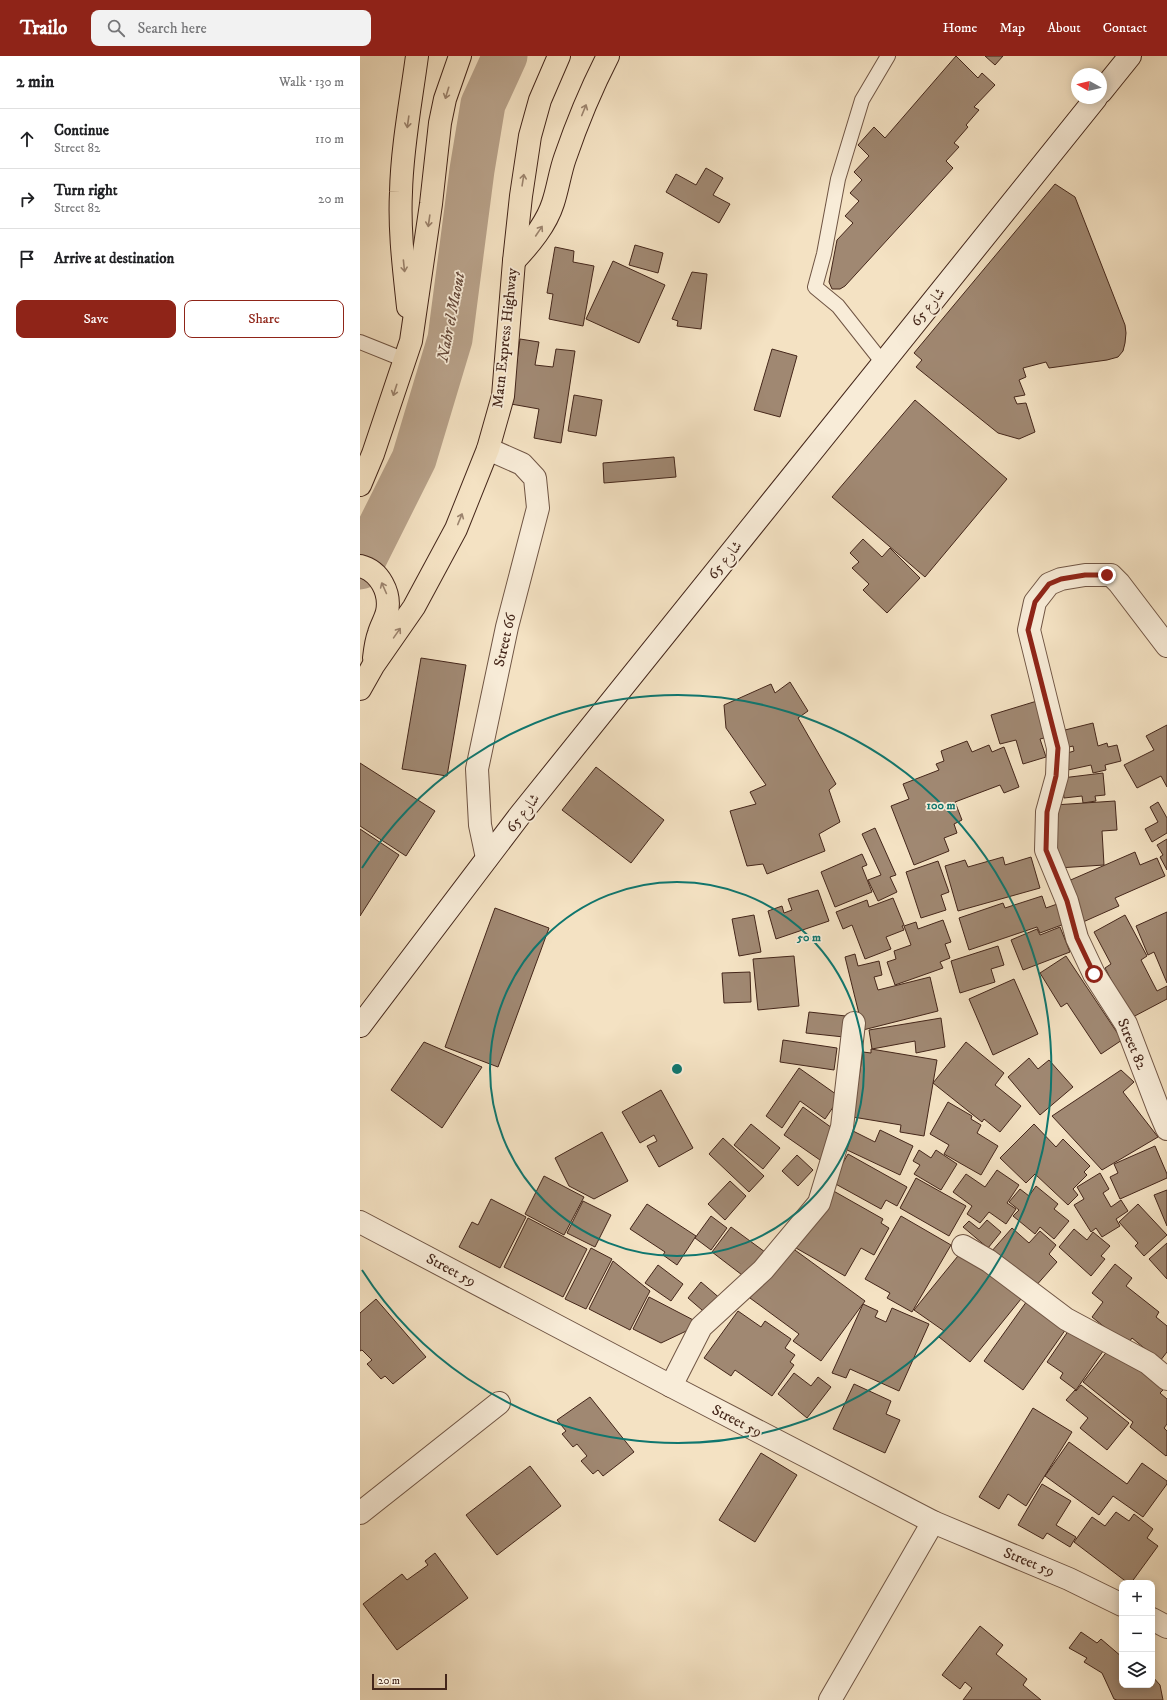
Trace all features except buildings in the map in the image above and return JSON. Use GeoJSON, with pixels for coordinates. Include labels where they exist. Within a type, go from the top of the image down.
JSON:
{"type":"FeatureCollection","features":[{"type":"Feature","properties":{"kind":"highway"},"geometry":{"type":"LineString","coordinates":[[408,350],[402,245],[401,192],[404,152],[417,56]]}},
{"type":"Feature","properties":{"kind":"highway"},"geometry":{"type":"LineString","coordinates":[[360,485],[374,454],[408,350],[431,204],[440,124],[445,99],[460,56]]}},
{"type":"Feature","properties":{"kind":"highway","name":"Matn Express Highway"},"geometry":{"type":"LineString","coordinates":[[360,689],[373,666],[414,607],[456,529],[488,449],[503,396],[514,261],[521,196],[530,136],[540,100],[559,56]]}},
{"type":"Feature","properties":{"kind":"highway"},"geometry":{"type":"LineString","coordinates":[[514,261],[529,245],[542,227],[553,204],[564,160],[598,75],[608,56]]}},
{"type":"Feature","properties":{"kind":"highway"},"geometry":{"type":"LineString","coordinates":[[360,566],[372,571],[384,586],[387,594],[388,604],[378,633],[373,666]]}},
{"type":"Feature","properties":{"kind":"street"},"geometry":{"type":"LineString","coordinates":[[1107,85],[1130,56]]}},
{"type":"Feature","properties":{"kind":"street","name":"شارع 65"},"geometry":{"type":"LineString","coordinates":[[360,1026],[487,858],[1091,104]]}},
{"type":"Feature","properties":{"kind":"street","name":"Street 66"},"geometry":{"type":"LineString","coordinates":[[487,858],[480,825],[477,769],[507,627],[538,508],[535,478],[522,464],[488,449]]}},
{"type":"Feature","properties":{"kind":"street","name":"Street 82"},"geometry":{"type":"LineString","coordinates":[[1167,646],[1119,583],[1111,575],[1073,577],[1061,579],[1049,584],[1035,602],[1028,630],[1058,748],[1056,776],[1047,812],[1046,850],[1067,901],[1077,938],[1094,974],[1126,1024],[1167,1129]]}},
{"type":"Feature","properties":{"kind":"street"},"geometry":{"type":"LineString","coordinates":[[671,1386],[701,1327],[763,1270],[819,1203],[842,1127],[854,1023]]}},
{"type":"Feature","properties":{"kind":"street","name":"Street 59"},"geometry":{"type":"LineString","coordinates":[[360,1222],[933,1522],[1069,1578],[1119,1603]]}},
{"type":"Feature","properties":{"kind":"street"},"geometry":{"type":"LineString","coordinates":[[963,1246],[989,1261],[1066,1319],[1148,1363],[1167,1379]]}},
{"type":"Feature","properties":{"kind":"street"},"geometry":{"type":"LineString","coordinates":[[360,1513],[499,1403]]}},
{"type":"Feature","properties":{"kind":"street"},"geometry":{"type":"LineString","coordinates":[[830,1700],[933,1522]]}},
{"type":"Feature","properties":{"kind":"street"},"geometry":{"type":"LineString","coordinates":[[1155,1621],[1167,1627]]}},
{"type":"Feature","properties":{"kind":"lane"},"geometry":{"type":"LineString","coordinates":[[883,363],[838,306],[815,287],[824,254],[838,179],[862,100],[888,56]]}},
{"type":"Feature","properties":{"kind":"lane"},"geometry":{"type":"LineString","coordinates":[[360,342],[408,350]]}},
{"type":"Feature","properties":{"kind":"waterway","name":"Nahr el Maout"},"geometry":{"type":"LineString","coordinates":[[360,567],[414,459],[450,339],[472,170],[483,104],[505,56]]}},
{"type":"Feature","properties":{"kind":"route"},"geometry":{"type":"LineString","coordinates":[[1094,974],[1077,938],[1067,901],[1046,850],[1047,812],[1054,789],[1058,768],[1058,748],[1028,630],[1035,602],[1049,584],[1061,579],[1085,575],[1107,575]]}}]}
